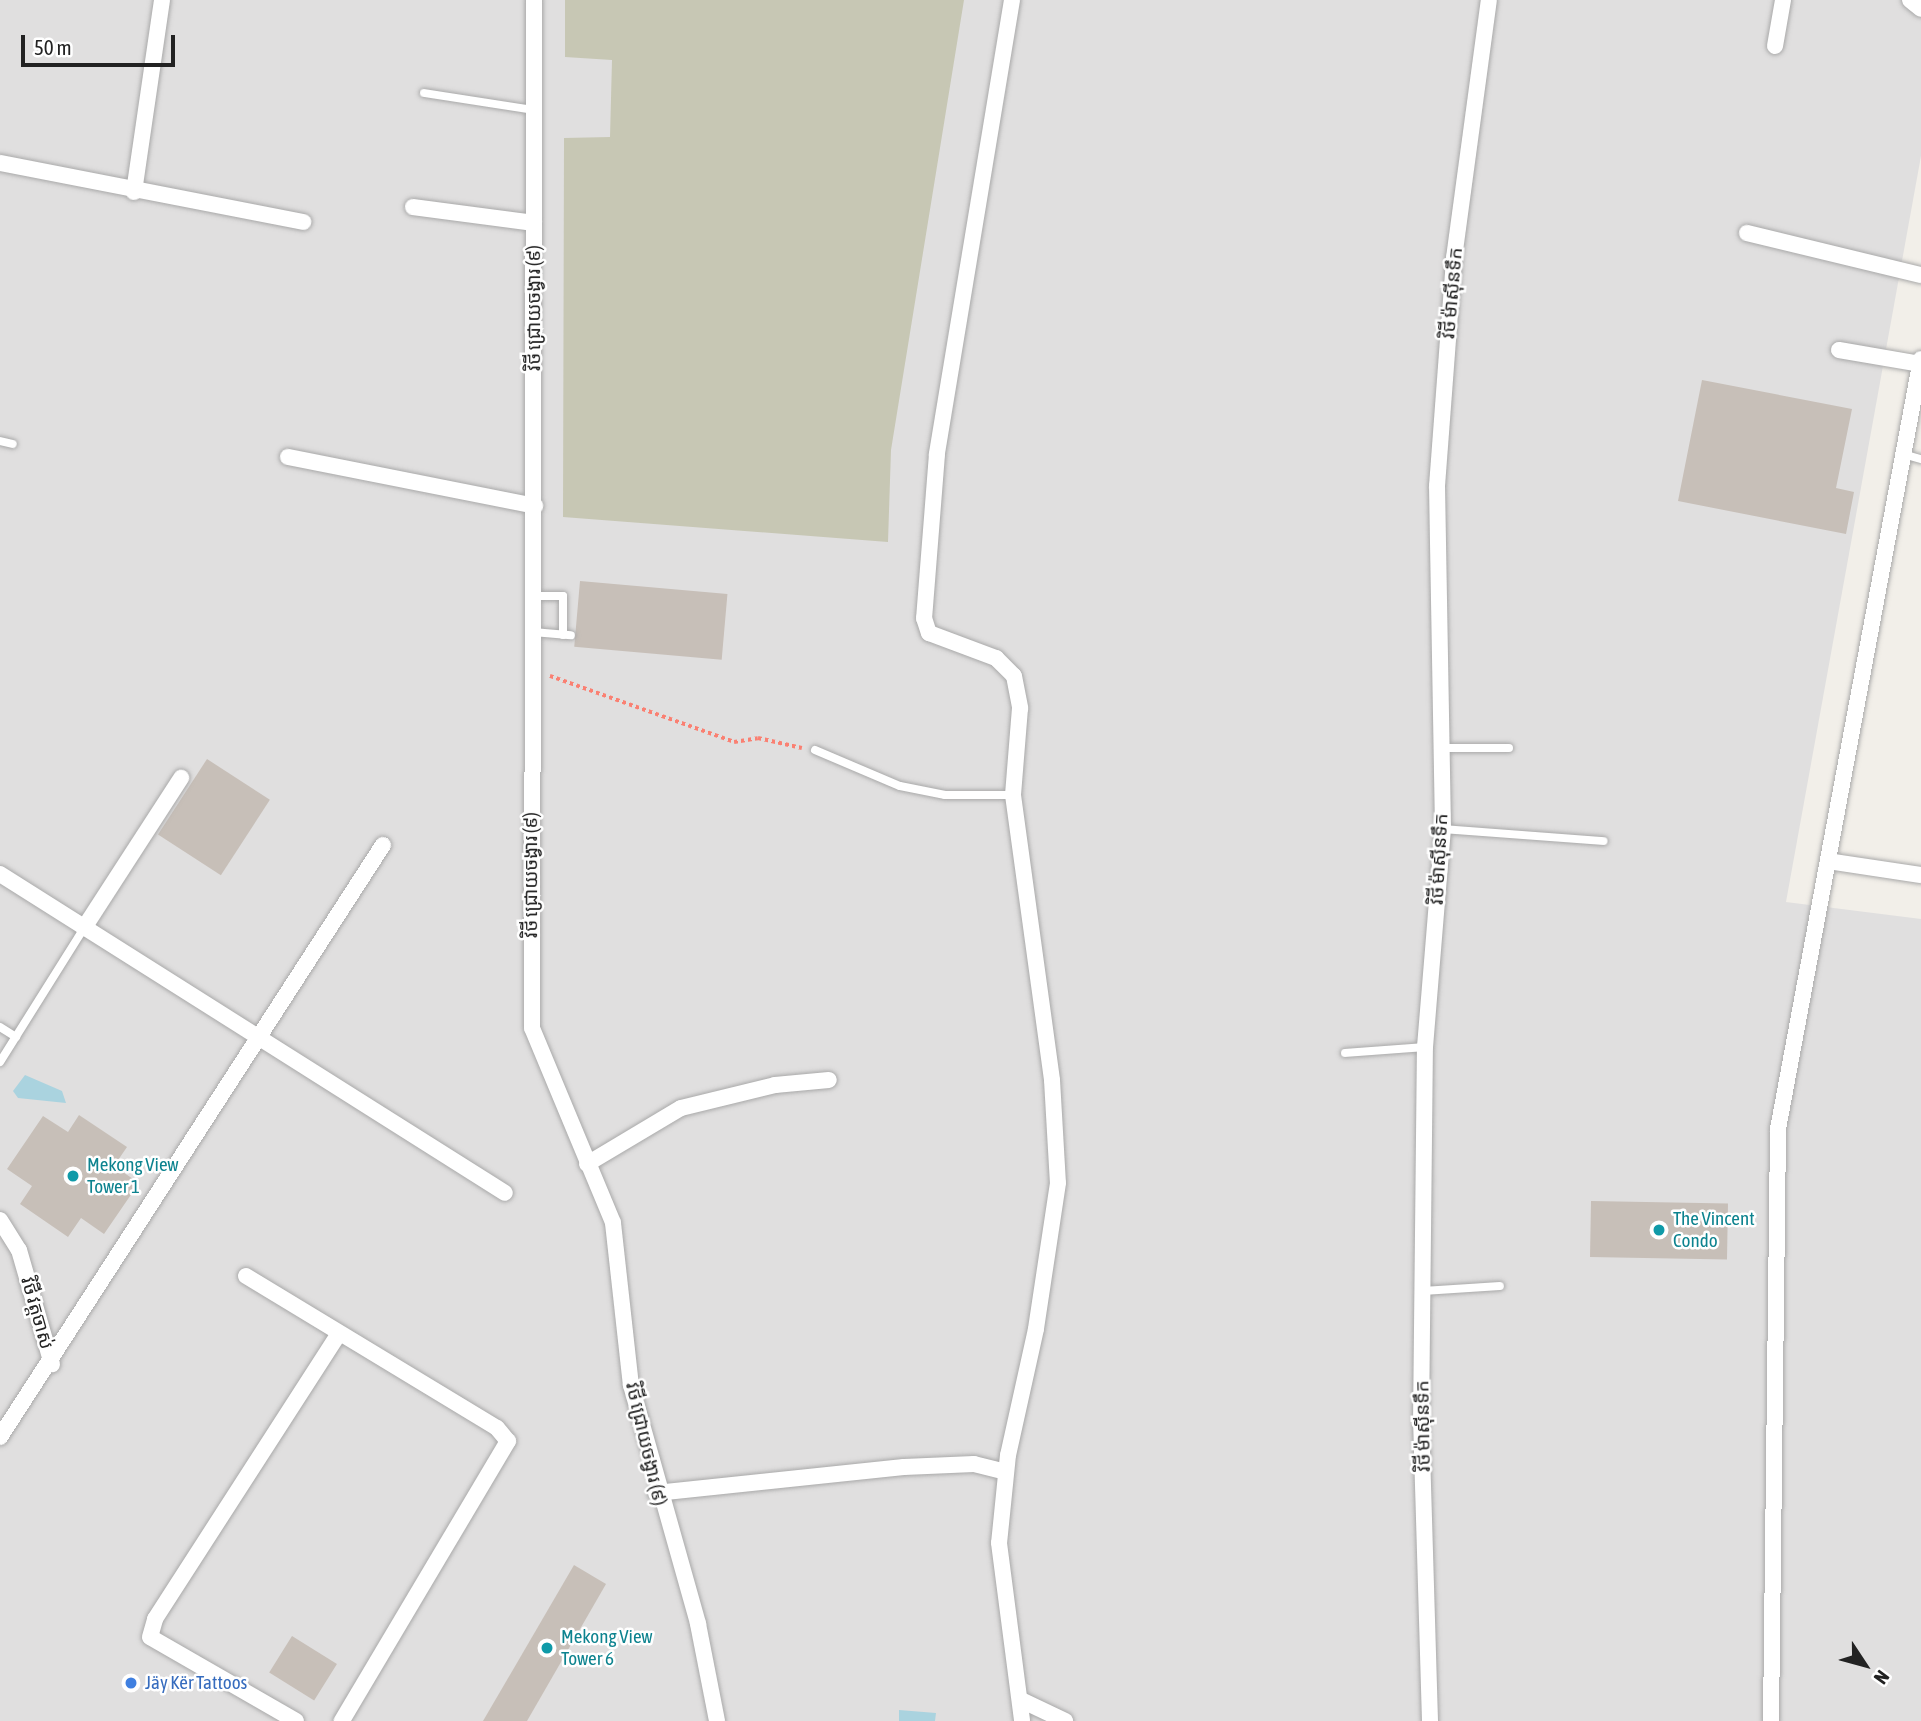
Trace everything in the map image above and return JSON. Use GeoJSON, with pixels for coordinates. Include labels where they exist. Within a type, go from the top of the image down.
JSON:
{"type":"FeatureCollection","features":[{"type":"Feature","properties":{"kind":"street"},"geometry":{"type":"LineString","coordinates":[[134,192],[162,0]]}},
{"type":"Feature","properties":{"kind":"street","name":"វិថី ជ្រោយចង្វារ (៩)"},"geometry":{"type":"LineString","coordinates":[[534,0],[532,1028],[615,1233],[631,1385],[656,1493],[698,1624],[717,1721]]}},
{"type":"Feature","properties":{"kind":"street"},"geometry":{"type":"LineString","coordinates":[[1012,0],[937,454],[924,618],[929,634],[996,657],[1014,676],[1020,708],[1013,794],[1052,1080],[1058,1183],[1005,1472],[999,1543],[1022,1721]]}},
{"type":"Feature","properties":{"kind":"street","name":"វិថី ម៉ាស៊ីនទឹក"},"geometry":{"type":"LineString","coordinates":[[1430,1721],[1423,1291],[1425,1047],[1443,829],[1437,486],[1454,258],[1489,0]]}},
{"type":"Feature","properties":{"kind":"street"},"geometry":{"type":"LineString","coordinates":[[1775,46],[1783,0]]}},
{"type":"Feature","properties":{"kind":"street"},"geometry":{"type":"LineString","coordinates":[[1910,0],[1921,9]]}},
{"type":"Feature","properties":{"kind":"street"},"geometry":{"type":"LineString","coordinates":[[0,163],[134,192],[303,222]]}},
{"type":"Feature","properties":{"kind":"street"},"geometry":{"type":"LineString","coordinates":[[413,207],[534,223]]}},
{"type":"Feature","properties":{"kind":"street"},"geometry":{"type":"LineString","coordinates":[[1747,233],[1921,275]]}},
{"type":"Feature","properties":{"kind":"street"},"geometry":{"type":"LineString","coordinates":[[1771,1721],[1778,1129],[1920,362],[1839,350]]}},
{"type":"Feature","properties":{"kind":"street"},"geometry":{"type":"LineString","coordinates":[[288,457],[535,506]]}},
{"type":"Feature","properties":{"kind":"street"},"geometry":{"type":"LineString","coordinates":[[84,928],[181,778]]}},
{"type":"Feature","properties":{"kind":"street"},"geometry":{"type":"LineString","coordinates":[[52,1364],[383,845]]}},
{"type":"Feature","properties":{"kind":"street"},"geometry":{"type":"LineString","coordinates":[[1828,861],[1921,875]]}},
{"type":"Feature","properties":{"kind":"street"},"geometry":{"type":"LineString","coordinates":[[0,874],[505,1193]]}},
{"type":"Feature","properties":{"kind":"street"},"geometry":{"type":"LineString","coordinates":[[587,1164],[681,1108],[775,1085],[829,1080]]}},
{"type":"Feature","properties":{"kind":"street","name":"វិថី វត្តចាស់"},"geometry":{"type":"LineString","coordinates":[[0,1220],[19,1250],[52,1364],[0,1437]]}},
{"type":"Feature","properties":{"kind":"street"},"geometry":{"type":"LineString","coordinates":[[246,1276],[497,1427],[508,1441],[342,1721]]}},
{"type":"Feature","properties":{"kind":"street"},"geometry":{"type":"LineString","coordinates":[[296,1721],[150,1637],[155,1619],[339,1333]]}},
{"type":"Feature","properties":{"kind":"street"},"geometry":{"type":"LineString","coordinates":[[656,1493],[904,1467],[974,1464],[1005,1472]]}},
{"type":"Feature","properties":{"kind":"street"},"geometry":{"type":"LineString","coordinates":[[1021,1700],[1065,1721]]}},
{"type":"Feature","properties":{"kind":"lane"},"geometry":{"type":"LineString","coordinates":[[424,93],[534,110]]}},
{"type":"Feature","properties":{"kind":"lane"},"geometry":{"type":"LineString","coordinates":[[0,441],[13,444]]}},
{"type":"Feature","properties":{"kind":"lane"},"geometry":{"type":"LineString","coordinates":[[1903,454],[1921,459]]}},
{"type":"Feature","properties":{"kind":"lane"},"geometry":{"type":"LineString","coordinates":[[533,632],[567,635],[563,596],[534,596]]}},
{"type":"Feature","properties":{"kind":"lane"},"geometry":{"type":"LineString","coordinates":[[1440,748],[1510,748]]}},
{"type":"Feature","properties":{"kind":"lane"},"geometry":{"type":"LineString","coordinates":[[815,750],[900,786],[945,795],[1013,794]]}},
{"type":"Feature","properties":{"kind":"lane"},"geometry":{"type":"LineString","coordinates":[[1443,829],[1604,841]]}},
{"type":"Feature","properties":{"kind":"lane"},"geometry":{"type":"LineString","coordinates":[[0,1062],[84,928]]}},
{"type":"Feature","properties":{"kind":"lane"},"geometry":{"type":"LineString","coordinates":[[0,1027],[16,1037]]}},
{"type":"Feature","properties":{"kind":"lane"},"geometry":{"type":"LineString","coordinates":[[1346,1053],[1425,1047]]}},
{"type":"Feature","properties":{"kind":"lane"},"geometry":{"type":"LineString","coordinates":[[1423,1291],[1500,1286]]}},
{"type":"Feature","properties":{"kind":"path"},"geometry":{"type":"LineString","coordinates":[[532,669],[632,710],[734,741],[758,738],[815,750]]}},
{"type":"Feature","properties":{"kind":"shaded area"},"geometry":{"type":"Polygon","coordinates":[[[0,0],[1921,0],[1921,156],[1786,902],[1921,919],[1921,1721],[0,1721],[0,0]]]}},
{"type":"Feature","properties":{"kind":"shaded area"},"geometry":{"type":"Polygon","coordinates":[[[565,0],[964,0],[891,450],[888,542],[563,517],[564,138],[610,137],[612,60],[565,57],[565,0]]]}},
{"type":"Feature","properties":{"kind":"water"},"geometry":{"type":"Polygon","coordinates":[[[25,1075],[62,1091],[66,1103],[18,1098],[13,1091],[25,1075]]]}},
{"type":"Feature","properties":{"kind":"water"},"geometry":{"type":"Polygon","coordinates":[[[899,1710],[936,1713],[935,1721],[899,1721],[899,1710]]]}},
{"type":"Feature","properties":{"kind":"building"},"geometry":{"type":"Polygon","coordinates":[[[1702,380],[1852,409],[1836,488],[1854,492],[1846,534],[1678,501],[1702,380]]]}},
{"type":"Feature","properties":{"kind":"building"},"geometry":{"type":"Polygon","coordinates":[[[580,581],[727,594],[722,660],[574,647],[580,581]]]}},
{"type":"Feature","properties":{"kind":"building"},"geometry":{"type":"Polygon","coordinates":[[[207,759],[270,800],[221,875],[158,834],[207,759]]]}},
{"type":"Feature","properties":{"kind":"building","name":"Mekong View Tower 1"},"geometry":{"type":"Polygon","coordinates":[[[79,1115],[127,1147],[114,1166],[139,1183],[104,1234],[81,1218],[68,1237],[20,1204],[32,1186],[7,1169],[43,1116],[68,1132],[79,1115]]]}},
{"type":"Feature","properties":{"kind":"building","name":"The Vincent Condo"},"geometry":{"type":"Polygon","coordinates":[[[1591,1201],[1728,1203],[1727,1259],[1590,1257],[1591,1201]]]}},
{"type":"Feature","properties":{"kind":"building","name":"Mekong View Tower 6"},"geometry":{"type":"Polygon","coordinates":[[[574,1565],[606,1584],[527,1721],[483,1721],[574,1565]]]}},
{"type":"Feature","properties":{"kind":"building"},"geometry":{"type":"Polygon","coordinates":[[[292,1636],[337,1664],[314,1701],[269,1672],[292,1636]]]}},
{"type":"Feature","properties":{"kind":"place","name":"Mekong View Tower 1"},"geometry":{"type":"Point","coordinates":[73,1176]}},
{"type":"Feature","properties":{"kind":"place","name":"The Vincent Condo"},"geometry":{"type":"Point","coordinates":[1659,1230]}},
{"type":"Feature","properties":{"kind":"place","name":"Mekong View Tower 6"},"geometry":{"type":"Point","coordinates":[547,1648]}},
{"type":"Feature","properties":{"kind":"place","name":"Jäy Kër Tattoos"},"geometry":{"type":"Point","coordinates":[131,1683]}}]}
